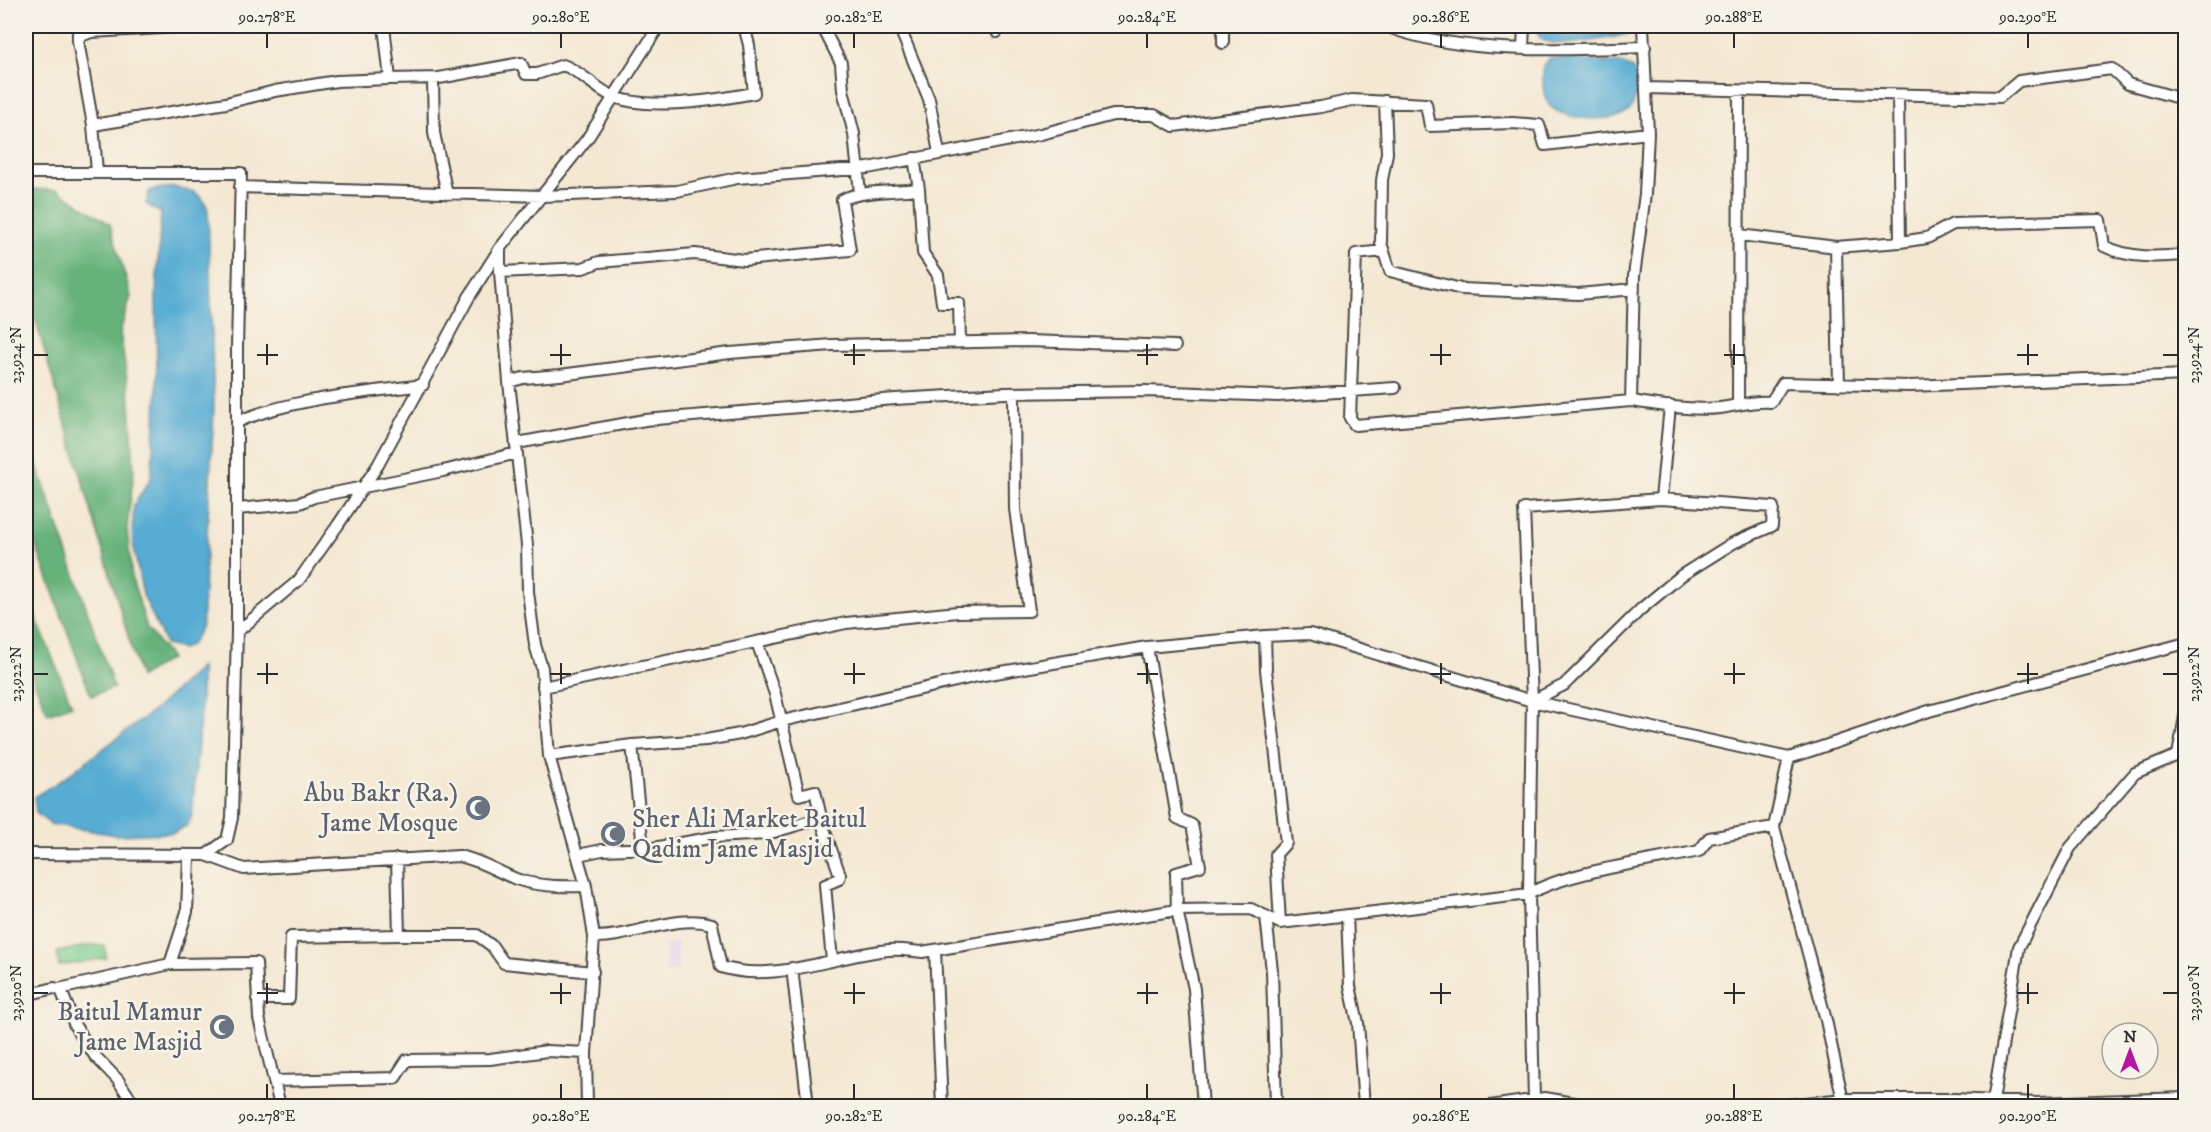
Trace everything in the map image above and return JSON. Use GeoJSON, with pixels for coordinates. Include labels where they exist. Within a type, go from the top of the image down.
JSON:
{"type":"FeatureCollection","features":[{"type":"Feature","properties":{"kind":"street"},"geometry":{"type":"LineString","coordinates":[[78,26],[78,41],[93,124],[97,172]]}},
{"type":"Feature","properties":{"kind":"street"},"geometry":{"type":"LineString","coordinates":[[78,41],[81,36],[91,32],[197,26]]}},
{"type":"Feature","properties":{"kind":"street"},"geometry":{"type":"LineString","coordinates":[[384,26],[390,79]]}},
{"type":"Feature","properties":{"kind":"street"},"geometry":{"type":"LineString","coordinates":[[237,632],[299,580],[362,489],[423,386],[469,297],[500,248],[587,139],[658,26]]}},
{"type":"Feature","properties":{"kind":"street"},"geometry":{"type":"LineString","coordinates":[[93,124],[226,104],[275,91],[347,79],[433,79],[521,63],[526,74],[537,74],[563,64],[613,96],[658,102],[700,101],[754,93],[749,45],[744,26]]}},
{"type":"Feature","properties":{"kind":"street"},"geometry":{"type":"LineString","coordinates":[[822,26],[840,63],[843,90],[854,134],[860,193]]}},
{"type":"Feature","properties":{"kind":"street"},"geometry":{"type":"LineString","coordinates":[[899,26],[929,99],[939,153]]}},
{"type":"Feature","properties":{"kind":"street"},"geometry":{"type":"LineString","coordinates":[[1223,26],[1223,43]]}},
{"type":"Feature","properties":{"kind":"street"},"geometry":{"type":"LineString","coordinates":[[1390,26],[1400,32],[1452,42],[1523,48],[1645,47]]}},
{"type":"Feature","properties":{"kind":"street"},"geometry":{"type":"LineString","coordinates":[[1523,48],[1524,26]]}},
{"type":"Feature","properties":{"kind":"street"},"geometry":{"type":"LineString","coordinates":[[1631,401],[1634,289],[1645,194],[1648,133],[1643,26]]}},
{"type":"Feature","properties":{"kind":"street"},"geometry":{"type":"LineString","coordinates":[[1647,88],[2000,97],[2019,81],[2112,69],[2128,84],[2186,100]]}},
{"type":"Feature","properties":{"kind":"street"},"geometry":{"type":"LineString","coordinates":[[433,79],[434,133],[447,194]]}},
{"type":"Feature","properties":{"kind":"street"},"geometry":{"type":"LineString","coordinates":[[1738,404],[1739,91]]}},
{"type":"Feature","properties":{"kind":"street"},"geometry":{"type":"LineString","coordinates":[[1898,96],[1900,242]]}},
{"type":"Feature","properties":{"kind":"street"},"geometry":{"type":"LineString","coordinates":[[240,188],[542,196],[677,191],[737,178],[858,168],[1041,134],[1113,115],[1154,115],[1174,126],[1321,107],[1352,99],[1426,104],[1430,126],[1539,124],[1545,145],[1648,133]]}},
{"type":"Feature","properties":{"kind":"street"},"geometry":{"type":"LineString","coordinates":[[1385,101],[1387,153],[1382,180],[1380,216],[1383,251],[1390,271],[1461,289],[1578,294],[1634,289]]}},
{"type":"Feature","properties":{"kind":"street"},"geometry":{"type":"LineString","coordinates":[[914,158],[919,189],[923,253],[938,275],[942,303],[959,303],[960,342]]}},
{"type":"Feature","properties":{"kind":"street"},"geometry":{"type":"LineString","coordinates":[[26,173],[97,172],[169,175],[241,173],[237,422],[237,632],[232,818],[226,840],[206,855]]}},
{"type":"Feature","properties":{"kind":"street"},"geometry":{"type":"LineString","coordinates":[[500,272],[584,268],[599,262],[695,254],[744,260],[850,250],[842,200],[860,193],[870,195],[919,189]]}},
{"type":"Feature","properties":{"kind":"street"},"geometry":{"type":"LineString","coordinates":[[1740,236],[1836,247],[1927,238],[1953,224],[2100,220],[2104,246],[2120,254],[2160,257],[2186,255]]}},
{"type":"Feature","properties":{"kind":"street"},"geometry":{"type":"LineString","coordinates":[[1836,247],[1839,385]]}},
{"type":"Feature","properties":{"kind":"street"},"geometry":{"type":"LineString","coordinates":[[500,248],[509,382],[527,545],[528,592],[543,687],[549,756],[586,886],[594,937],[586,1053],[587,1107]]}},
{"type":"Feature","properties":{"kind":"street"},"geometry":{"type":"LineString","coordinates":[[1383,251],[1356,254],[1350,418],[1355,425],[1631,401],[1670,406],[1720,408],[1757,400],[1771,402],[1783,383],[1910,386],[2186,375]]}},
{"type":"Feature","properties":{"kind":"street"},"geometry":{"type":"LineString","coordinates":[[509,382],[523,378],[753,351],[1028,341],[1175,346]]}},
{"type":"Feature","properties":{"kind":"street"},"geometry":{"type":"LineString","coordinates":[[237,422],[253,415],[323,399],[423,386]]}},
{"type":"Feature","properties":{"kind":"street"},"geometry":{"type":"LineString","coordinates":[[238,509],[300,503],[314,497],[362,489],[517,448],[645,420],[784,407],[1014,394],[1146,391],[1278,396],[1395,388]]}},
{"type":"Feature","properties":{"kind":"street"},"geometry":{"type":"LineString","coordinates":[[543,687],[846,623],[958,612],[1029,611],[1015,509],[1014,394]]}},
{"type":"Feature","properties":{"kind":"street"},"geometry":{"type":"LineString","coordinates":[[1661,499],[1670,406]]}},
{"type":"Feature","properties":{"kind":"street"},"geometry":{"type":"LineString","coordinates":[[1532,701],[1564,685],[1641,609],[1682,575],[1733,543],[1772,526],[1773,507],[1661,499],[1524,509],[1532,701],[1529,894],[1534,1100]]}},
{"type":"Feature","properties":{"kind":"street"},"geometry":{"type":"LineString","coordinates":[[549,756],[632,745],[706,740],[740,734],[782,721],[978,676],[1147,647],[1310,634],[1532,701],[1789,758],[1929,711],[2186,644]]}},
{"type":"Feature","properties":{"kind":"street"},"geometry":{"type":"LineString","coordinates":[[1265,636],[1268,686],[1286,843],[1276,854],[1280,923]]}},
{"type":"Feature","properties":{"kind":"street"},"geometry":{"type":"LineString","coordinates":[[757,642],[782,721],[799,795],[815,791],[821,818],[840,875],[839,879],[825,885],[832,961]]}},
{"type":"Feature","properties":{"kind":"street"},"geometry":{"type":"LineString","coordinates":[[1147,647],[1177,818],[1192,825],[1200,866],[1176,873],[1178,910],[1194,989],[1203,1107]]}},
{"type":"Feature","properties":{"kind":"street"},"geometry":{"type":"LineString","coordinates":[[1994,1101],[2019,947],[2070,848],[2135,773],[2178,755],[2186,711]]}},
{"type":"Feature","properties":{"kind":"street"},"geometry":{"type":"LineString","coordinates":[[632,745],[643,847]]}},
{"type":"Feature","properties":{"kind":"street"},"geometry":{"type":"LineString","coordinates":[[1789,758],[1774,827],[1826,1020],[1844,1103]]}},
{"type":"Feature","properties":{"kind":"street"},"geometry":{"type":"LineString","coordinates":[[578,855],[602,850],[715,837],[767,834],[821,818]]}},
{"type":"Feature","properties":{"kind":"street"},"geometry":{"type":"LineString","coordinates":[[594,937],[611,938],[698,920],[712,924],[721,967],[736,972],[792,969],[891,949],[922,952],[1178,910],[1251,909],[1280,923],[1529,894],[1539,888],[1590,874],[1699,851],[1709,838],[1774,827]]}},
{"type":"Feature","properties":{"kind":"street"},"geometry":{"type":"LineString","coordinates":[[26,854],[189,857],[206,855],[244,869],[459,856],[477,859],[501,872],[531,883],[586,886]]}},
{"type":"Feature","properties":{"kind":"street"},"geometry":{"type":"LineString","coordinates":[[170,964],[187,912],[189,857]]}},
{"type":"Feature","properties":{"kind":"street"},"geometry":{"type":"LineString","coordinates":[[397,859],[399,935]]}},
{"type":"Feature","properties":{"kind":"street"},"geometry":{"type":"LineString","coordinates":[[1347,915],[1350,986],[1358,1023],[1364,1107]]}},
{"type":"Feature","properties":{"kind":"street"},"geometry":{"type":"LineString","coordinates":[[1266,916],[1272,971],[1276,1107]]}},
{"type":"Feature","properties":{"kind":"street"},"geometry":{"type":"LineString","coordinates":[[257,999],[289,999],[291,937],[477,935],[492,946],[504,963],[593,972]]}},
{"type":"Feature","properties":{"kind":"street"},"geometry":{"type":"LineString","coordinates":[[934,950],[942,1107]]}},
{"type":"Feature","properties":{"kind":"street"},"geometry":{"type":"LineString","coordinates":[[26,995],[170,964],[256,963],[259,1018],[280,1107]]}},
{"type":"Feature","properties":{"kind":"street"},"geometry":{"type":"LineString","coordinates":[[781,1107],[807,1104],[792,969]]}},
{"type":"Feature","properties":{"kind":"street"},"geometry":{"type":"LineString","coordinates":[[59,989],[66,998],[75,1026],[95,1056],[118,1080],[135,1107]]}},
{"type":"Feature","properties":{"kind":"street"},"geometry":{"type":"LineString","coordinates":[[274,1080],[395,1078],[407,1060],[490,1059],[547,1051],[586,1053]]}},
{"type":"Feature","properties":{"kind":"street"},"geometry":{"type":"LineString","coordinates":[[1490,1107],[1545,1098],[1590,1107]]}},
{"type":"Feature","properties":{"kind":"street"},"geometry":{"type":"LineString","coordinates":[[1776,1107],[1844,1103],[1994,1101],[2125,1103],[2186,1098]]}},
{"type":"Feature","properties":{"kind":"shaded area"},"geometry":{"type":"Polygon","coordinates":[[[678,941],[678,970],[666,972],[665,944],[678,941]]]}},
{"type":"Feature","properties":{"kind":"green space"},"geometry":{"type":"Polygon","coordinates":[[[26,189],[58,190],[110,224],[131,296],[120,332],[130,399],[134,471],[127,529],[132,578],[147,628],[171,658],[140,677],[26,288],[26,189]]]}},
{"type":"Feature","properties":{"kind":"green space"},"geometry":{"type":"Polygon","coordinates":[[[26,433],[114,688],[91,696],[26,519],[26,433]]]}},
{"type":"Feature","properties":{"kind":"green space"},"geometry":{"type":"Polygon","coordinates":[[[26,593],[72,705],[48,714],[26,663],[26,593]]]}},
{"type":"Feature","properties":{"kind":"green space"},"geometry":{"type":"Polygon","coordinates":[[[91,945],[105,946],[106,958],[59,966],[57,952],[91,945]]]}},
{"type":"Feature","properties":{"kind":"water"},"geometry":{"type":"Polygon","coordinates":[[[1535,26],[1637,26],[1635,32],[1564,44],[1543,40],[1538,35],[1535,26]]]}},
{"type":"Feature","properties":{"kind":"water"},"geometry":{"type":"Polygon","coordinates":[[[1550,58],[1621,63],[1631,67],[1638,77],[1632,106],[1624,114],[1603,119],[1578,117],[1557,111],[1547,102],[1544,92],[1543,65],[1550,58]]]}},
{"type":"Feature","properties":{"kind":"water"},"geometry":{"type":"Polygon","coordinates":[[[175,187],[196,193],[206,204],[208,210],[214,409],[202,626],[192,644],[182,649],[166,645],[143,595],[132,531],[134,505],[151,478],[157,396],[156,294],[161,213],[146,204],[149,191],[175,187]]]}},
{"type":"Feature","properties":{"kind":"water"},"geometry":{"type":"Polygon","coordinates":[[[201,667],[201,706],[192,816],[187,826],[173,833],[116,835],[50,824],[36,813],[34,797],[63,779],[153,711],[201,667]]]}},
{"type":"Feature","properties":{"kind":"place","name":"Abu Bakr (Ra.) Jame Mosque"},"geometry":{"type":"Point","coordinates":[478,808]}},
{"type":"Feature","properties":{"kind":"place","name":"Sher Ali Market Baitul Qadim Jame Masjid"},"geometry":{"type":"Point","coordinates":[613,834]}},
{"type":"Feature","properties":{"kind":"place","name":"Baitul Mamur Jame Masjid"},"geometry":{"type":"Point","coordinates":[222,1027]}}]}
